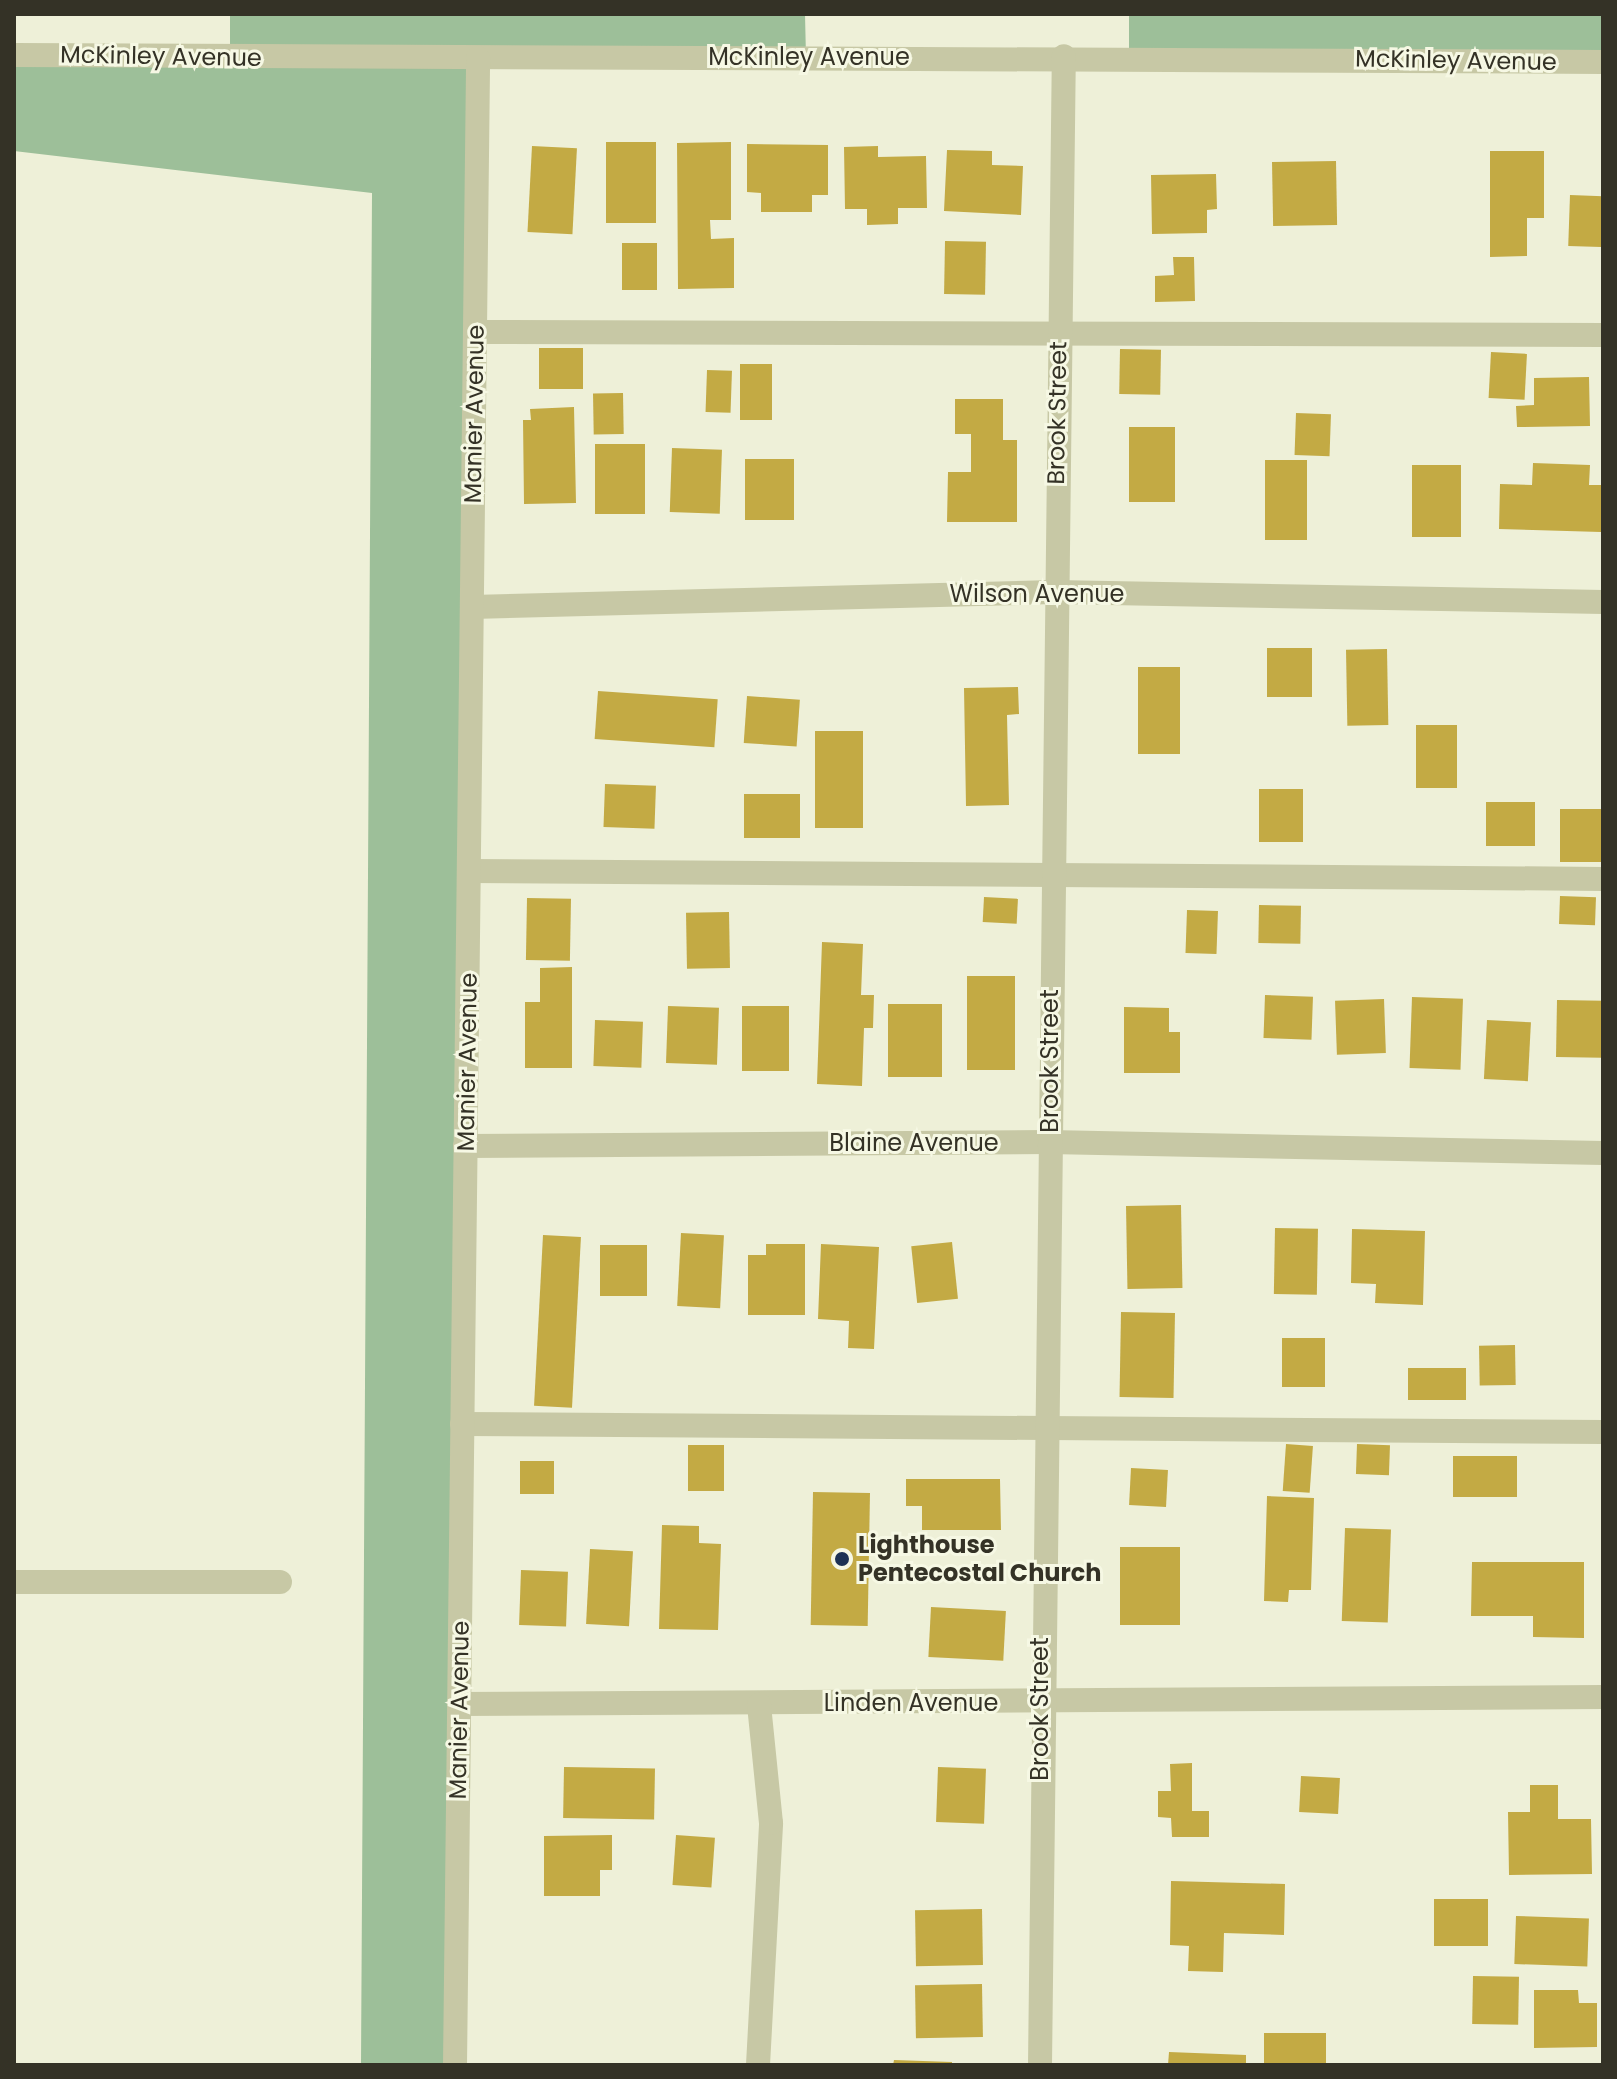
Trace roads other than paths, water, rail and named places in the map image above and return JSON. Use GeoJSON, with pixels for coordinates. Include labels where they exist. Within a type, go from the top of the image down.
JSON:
{"type":"FeatureCollection","features":[{"type":"Feature","properties":{"kind":"street","name":"McKinley Avenue"},"geometry":{"type":"LineString","coordinates":[[14,55],[478,58],[1064,56],[1603,62]]}},
{"type":"Feature","properties":{"kind":"street","name":"Brook Street"},"geometry":{"type":"LineString","coordinates":[[1040,2065],[1040,1703],[1064,56]]}},
{"type":"Feature","properties":{"kind":"street","name":"Manier Avenue"},"geometry":{"type":"LineString","coordinates":[[455,2065],[478,58]]}},
{"type":"Feature","properties":{"kind":"street"},"geometry":{"type":"LineString","coordinates":[[475,332],[1059,330],[1603,335]]}},
{"type":"Feature","properties":{"kind":"street","name":"Wilson Avenue"},"geometry":{"type":"LineString","coordinates":[[472,607],[1054,592],[1603,602]]}},
{"type":"Feature","properties":{"kind":"street"},"geometry":{"type":"LineString","coordinates":[[469,871],[1052,878],[1603,879]]}},
{"type":"Feature","properties":{"kind":"street","name":"Blaine Avenue"},"geometry":{"type":"LineString","coordinates":[[465,1146],[1049,1142],[1603,1153]]}},
{"type":"Feature","properties":{"kind":"street"},"geometry":{"type":"LineString","coordinates":[[462,1424],[1044,1433],[1603,1432]]}},
{"type":"Feature","properties":{"kind":"street"},"geometry":{"type":"LineString","coordinates":[[14,1582],[280,1582]]}},
{"type":"Feature","properties":{"kind":"street","name":"Linden Avenue"},"geometry":{"type":"LineString","coordinates":[[459,1704],[759,1705],[1603,1697]]}},
{"type":"Feature","properties":{"kind":"street"},"geometry":{"type":"LineString","coordinates":[[758,2065],[771,1823],[759,1705]]}},
{"type":"Feature","properties":{"kind":"place","name":"Lighthouse Pentecostal Church"},"geometry":{"type":"Point","coordinates":[842,1559]}}]}
